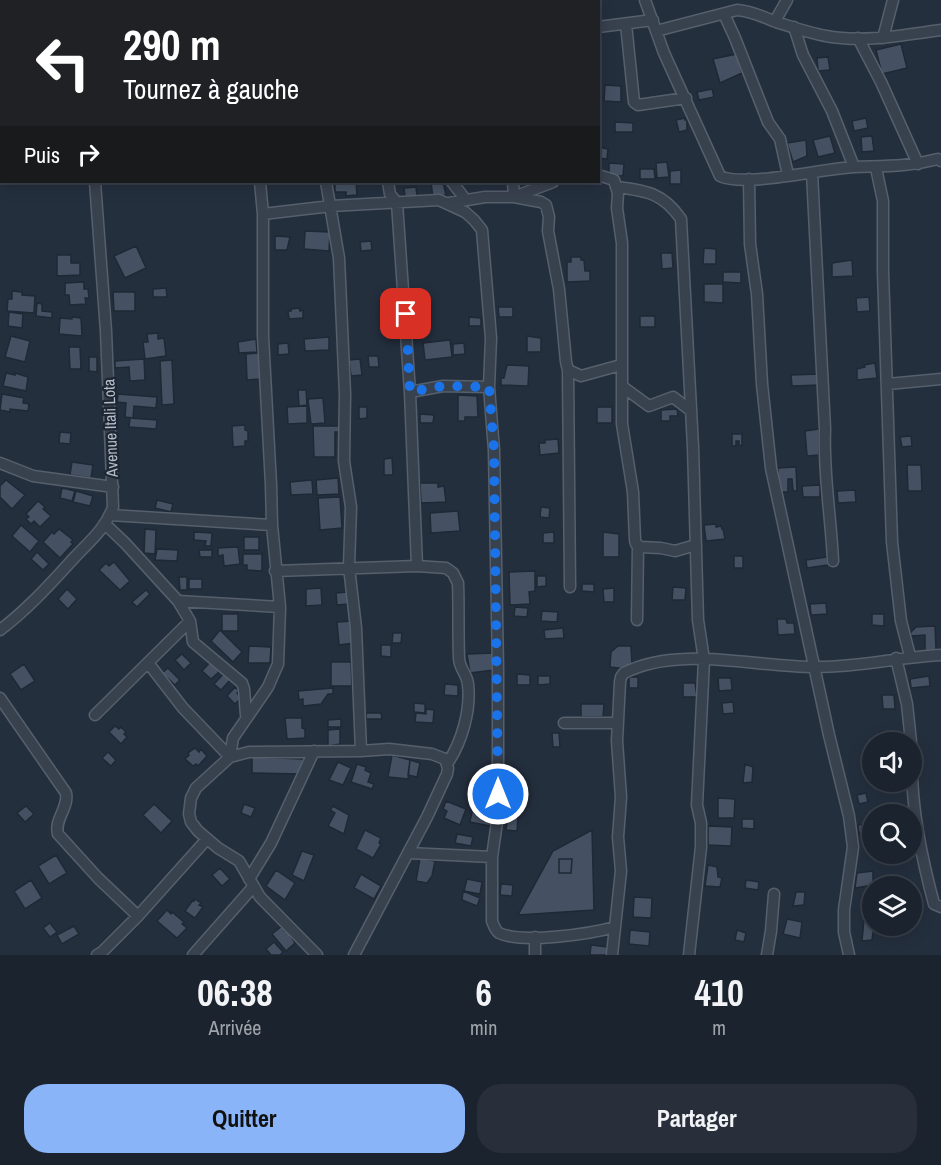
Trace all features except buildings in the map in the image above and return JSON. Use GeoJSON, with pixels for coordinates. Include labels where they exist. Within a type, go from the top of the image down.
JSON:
{"type":"FeatureCollection","features":[{"type":"Feature","properties":{"kind":"street"},"geometry":{"type":"LineString","coordinates":[[645,0],[654,26],[720,176],[727,179],[749,179],[854,167],[876,168],[918,164],[938,159],[941,161]]}},
{"type":"Feature","properties":{"kind":"street"},"geometry":{"type":"LineString","coordinates":[[775,21],[787,0]]}},
{"type":"Feature","properties":{"kind":"street"},"geometry":{"type":"LineString","coordinates":[[883,38],[893,0]]}},
{"type":"Feature","properties":{"kind":"street"},"geometry":{"type":"LineString","coordinates":[[600,27],[626,24],[654,26],[724,14],[748,5],[775,21],[826,36],[858,39],[883,38],[941,30]]}},
{"type":"Feature","properties":{"kind":"street"},"geometry":{"type":"LineString","coordinates":[[724,14],[768,122],[780,139],[788,175]]}},
{"type":"Feature","properties":{"kind":"street"},"geometry":{"type":"LineString","coordinates":[[626,24],[634,102],[638,105],[686,98]]}},
{"type":"Feature","properties":{"kind":"street"},"geometry":{"type":"LineString","coordinates":[[794,27],[803,55],[832,111],[854,167]]}},
{"type":"Feature","properties":{"kind":"street"},"geometry":{"type":"LineString","coordinates":[[858,39],[881,82],[918,164]]}},
{"type":"Feature","properties":{"kind":"street"},"geometry":{"type":"LineString","coordinates":[[876,168],[883,201],[883,272],[892,542],[901,621],[910,656]]}},
{"type":"Feature","properties":{"kind":"street"},"geometry":{"type":"LineString","coordinates":[[812,173],[825,429],[824,455],[833,561]]}},
{"type":"Feature","properties":{"kind":"street"},"geometry":{"type":"LineString","coordinates":[[600,176],[610,178],[617,187],[622,243],[623,434],[633,492],[635,540],[638,546],[637,620]]}},
{"type":"Feature","properties":{"kind":"street"},"geometry":{"type":"LineString","coordinates":[[749,179],[750,244],[757,294],[762,384],[771,468],[829,735],[845,797],[851,837],[850,872],[844,910],[846,952]]}},
{"type":"Feature","properties":{"kind":"street","name":"Avenue Itali Lota"},"geometry":{"type":"LineString","coordinates":[[95,183],[106,331],[114,500],[108,520]]}},
{"type":"Feature","properties":{"kind":"street"},"geometry":{"type":"LineString","coordinates":[[230,757],[233,738],[268,687],[278,664],[280,607],[272,525],[263,336],[263,214],[260,183]]}},
{"type":"Feature","properties":{"kind":"street"},"geometry":{"type":"LineString","coordinates":[[326,183],[339,258],[345,394],[344,468],[351,516],[349,567],[356,628],[361,751]]}},
{"type":"Feature","properties":{"kind":"street"},"geometry":{"type":"LineString","coordinates":[[388,183],[390,194],[397,203],[410,392],[417,566]]}},
{"type":"Feature","properties":{"kind":"street"},"geometry":{"type":"LineString","coordinates":[[453,183],[465,200]]}},
{"type":"Feature","properties":{"kind":"street"},"geometry":{"type":"LineString","coordinates":[[513,183],[514,197]]}},
{"type":"Feature","properties":{"kind":"street"},"geometry":{"type":"LineString","coordinates":[[514,197],[550,183]]}},
{"type":"Feature","properties":{"kind":"street"},"geometry":{"type":"LineString","coordinates":[[617,187],[654,193],[670,205],[681,219],[698,620],[704,660],[697,804],[701,823],[701,847],[689,955]]}},
{"type":"Feature","properties":{"kind":"street"},"geometry":{"type":"LineString","coordinates":[[449,203],[514,197],[541,202],[546,206],[549,217],[548,231],[559,289],[568,370],[570,587]]}},
{"type":"Feature","properties":{"kind":"street"},"geometry":{"type":"LineString","coordinates":[[263,214],[331,206],[440,200],[465,212],[482,230],[491,338],[489,387],[494,450],[498,669],[498,814],[492,857],[492,921],[495,929],[507,934],[535,937],[579,935],[615,927]]}},
{"type":"Feature","properties":{"kind":"street"},"geometry":{"type":"LineString","coordinates":[[568,370],[580,376],[621,365]]}},
{"type":"Feature","properties":{"kind":"street"},"geometry":{"type":"LineString","coordinates":[[888,384],[941,379]]}},
{"type":"Feature","properties":{"kind":"street"},"geometry":{"type":"LineString","coordinates":[[410,392],[443,386],[489,387]]}},
{"type":"Feature","properties":{"kind":"street"},"geometry":{"type":"LineString","coordinates":[[623,387],[649,406],[673,397],[690,410]]}},
{"type":"Feature","properties":{"kind":"street"},"geometry":{"type":"LineString","coordinates":[[0,463],[33,476],[113,487]]}},
{"type":"Feature","properties":{"kind":"street"},"geometry":{"type":"LineString","coordinates":[[108,520],[272,525]]}},
{"type":"Feature","properties":{"kind":"street"},"geometry":{"type":"LineString","coordinates":[[108,520],[125,543],[178,601],[190,621],[193,642],[242,683],[246,698],[246,716]]}},
{"type":"Feature","properties":{"kind":"street"},"geometry":{"type":"LineString","coordinates":[[2,624],[53,582],[108,520]]}},
{"type":"Feature","properties":{"kind":"street"},"geometry":{"type":"LineString","coordinates":[[638,546],[675,551],[696,545]]}},
{"type":"Feature","properties":{"kind":"street"},"geometry":{"type":"LineString","coordinates":[[275,571],[417,566],[446,568],[453,573],[458,583],[459,661],[467,680],[468,692],[464,726],[455,753],[447,764],[447,774],[354,955]]}},
{"type":"Feature","properties":{"kind":"street"},"geometry":{"type":"LineString","coordinates":[[178,601],[280,607]]}},
{"type":"Feature","properties":{"kind":"street"},"geometry":{"type":"LineString","coordinates":[[95,715],[190,621]]}},
{"type":"Feature","properties":{"kind":"street"},"geometry":{"type":"LineString","coordinates":[[612,955],[621,871],[618,837],[621,797],[617,741],[620,682],[624,673],[654,662],[704,660],[814,668],[910,656],[941,655]]}},
{"type":"Feature","properties":{"kind":"street"},"geometry":{"type":"LineString","coordinates":[[896,658],[907,704],[910,732]]}},
{"type":"Feature","properties":{"kind":"street"},"geometry":{"type":"LineString","coordinates":[[148,664],[183,708],[230,757]]}},
{"type":"Feature","properties":{"kind":"street"},"geometry":{"type":"LineString","coordinates":[[0,699],[66,793],[68,799],[57,823],[58,834],[98,878],[138,916]]}},
{"type":"Feature","properties":{"kind":"street"},"geometry":{"type":"LineString","coordinates":[[564,723],[618,723]]}},
{"type":"Feature","properties":{"kind":"street"},"geometry":{"type":"LineString","coordinates":[[317,955],[260,897],[239,861],[207,839],[191,822],[189,814],[191,798],[196,788],[230,757],[249,752],[389,749],[432,753],[441,756],[447,764]]}},
{"type":"Feature","properties":{"kind":"street"},"geometry":{"type":"LineString","coordinates":[[192,955],[251,883],[314,751]]}},
{"type":"Feature","properties":{"kind":"street"},"geometry":{"type":"LineString","coordinates":[[913,792],[928,882],[934,904],[941,907]]}},
{"type":"Feature","properties":{"kind":"street"},"geometry":{"type":"LineString","coordinates":[[100,954],[138,916],[207,839]]}},
{"type":"Feature","properties":{"kind":"street"},"geometry":{"type":"LineString","coordinates":[[408,853],[492,857]]}},
{"type":"Feature","properties":{"kind":"street"},"geometry":{"type":"LineString","coordinates":[[767,955],[774,894]]}},
{"type":"Feature","properties":{"kind":"street"},"geometry":{"type":"LineString","coordinates":[[535,937],[535,955]]}},
{"type":"Feature","properties":{"kind":"route"},"geometry":{"type":"LineString","coordinates":[[406,314],[410,392],[443,386],[489,387],[494,450],[498,794]]}}]}
